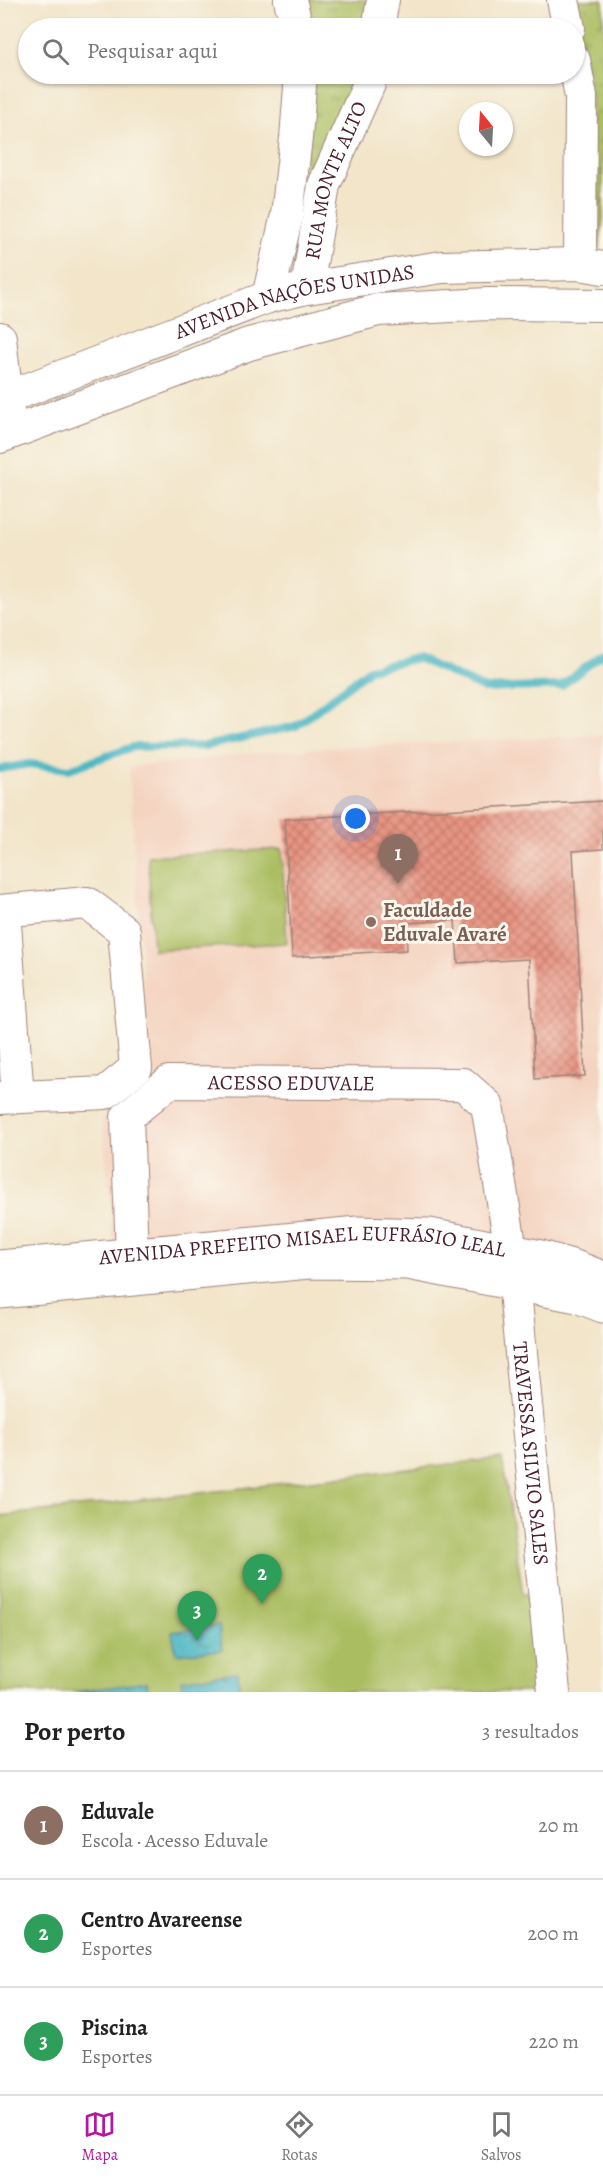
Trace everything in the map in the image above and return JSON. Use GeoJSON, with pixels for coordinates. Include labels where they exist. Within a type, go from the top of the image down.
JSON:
{"type":"FeatureCollection","features":[{"type":"Feature","properties":{"kind":"main road","name":"AVENIDA PREFEITO MISAEL EUFRÁSIO LEAL"},"geometry":{"type":"LineString","coordinates":[[0,1267],[358,1233],[429,1235],[511,1250],[575,1267],[603,1278]]}},
{"type":"Feature","properties":{"kind":"main road","name":"AVENIDA PREFEITO MISAEL EUFRÁSIO LEAL"},"geometry":{"type":"LineString","coordinates":[[0,1292],[309,1262],[408,1263],[578,1296],[603,1306]]}},
{"type":"Feature","properties":{"kind":"street"},"geometry":{"type":"LineString","coordinates":[[290,0],[294,18]]}},
{"type":"Feature","properties":{"kind":"street"},"geometry":{"type":"LineString","coordinates":[[380,18],[383,0]]}},
{"type":"Feature","properties":{"kind":"street"},"geometry":{"type":"LineString","coordinates":[[563,0],[567,18]]}},
{"type":"Feature","properties":{"kind":"street","name":"RUA MONTE ALTO"},"geometry":{"type":"LineString","coordinates":[[268,297],[287,215],[300,84]]}},
{"type":"Feature","properties":{"kind":"street","name":"RUA MONTE ALTO"},"geometry":{"type":"LineString","coordinates":[[307,288],[324,185],[369,84]]}},
{"type":"Feature","properties":{"kind":"street"},"geometry":{"type":"LineString","coordinates":[[579,84],[591,266]]}},
{"type":"Feature","properties":{"kind":"street","name":"AVENIDA NAÇÕES UNIDAS"},"geometry":{"type":"LineString","coordinates":[[3,399],[268,297],[307,288],[442,267],[591,266]]}},
{"type":"Feature","properties":{"kind":"street","name":"AVENIDA NAÇÕES UNIDAS"},"geometry":{"type":"LineString","coordinates":[[6,435],[249,344],[378,310],[488,304],[603,305]]}},
{"type":"Feature","properties":{"kind":"street"},"geometry":{"type":"LineString","coordinates":[[0,338],[6,435]]}},
{"type":"Feature","properties":{"kind":"street"},"geometry":{"type":"LineString","coordinates":[[87,903],[124,931],[136,1068],[105,1093],[9,1097],[2,911],[87,903]]}},
{"type":"Feature","properties":{"kind":"street","name":"ACESSO EDUVALE"},"geometry":{"type":"LineString","coordinates":[[132,1255],[127,1116],[169,1083],[463,1084],[487,1105],[504,1215]]}},
{"type":"Feature","properties":{"kind":"street","name":"TRAVESSA SILVIO SALES"},"geometry":{"type":"LineString","coordinates":[[504,1215],[515,1283],[554,1692]]}},
{"type":"Feature","properties":{"kind":"shaded area","name":"Faculdade Eduvale Avaré"},"geometry":{"type":"Polygon","coordinates":[[[603,735],[603,1267],[114,1247],[102,1120],[149,1078],[129,767],[284,750],[603,735]]]}},
{"type":"Feature","properties":{"kind":"green space"},"geometry":{"type":"Polygon","coordinates":[[[302,0],[370,0],[367,18],[306,18],[302,0]]]}},
{"type":"Feature","properties":{"kind":"green space"},"geometry":{"type":"Polygon","coordinates":[[[575,0],[603,0],[603,221],[599,248],[593,241],[591,99],[585,62],[585,18],[578,18],[575,0]]]}},
{"type":"Feature","properties":{"kind":"green space"},"geometry":{"type":"Polygon","coordinates":[[[311,84],[354,84],[303,196],[311,84]]]}},
{"type":"Feature","properties":{"kind":"green space"},"geometry":{"type":"Polygon","coordinates":[[[282,849],[287,943],[153,950],[148,856],[282,849]]]}},
{"type":"Feature","properties":{"kind":"green space"},"geometry":{"type":"Polygon","coordinates":[[[502,1458],[523,1594],[527,1594],[538,1692],[0,1692],[0,1516],[502,1458]]]}},
{"type":"Feature","properties":{"kind":"water"},"geometry":{"type":"Polygon","coordinates":[[[219,1625],[222,1650],[176,1654],[172,1632],[219,1625]]]}},
{"type":"Feature","properties":{"kind":"water"},"geometry":{"type":"Polygon","coordinates":[[[238,1672],[240,1692],[183,1692],[181,1680],[238,1672]]]}},
{"type":"Feature","properties":{"kind":"water"},"geometry":{"type":"Polygon","coordinates":[[[147,1682],[148,1692],[73,1692],[147,1682]]]}},
{"type":"Feature","properties":{"kind":"building"},"geometry":{"type":"Polygon","coordinates":[[[603,801],[603,849],[573,851],[585,1076],[535,1079],[529,959],[458,963],[455,920],[406,923],[407,950],[292,957],[285,819],[603,801]]]}},
{"type":"Feature","properties":{"kind":"waterway"},"geometry":{"type":"LineString","coordinates":[[0,769],[29,764],[69,769],[133,747],[205,746],[296,726],[370,669],[417,658],[485,689],[561,686],[603,654]]}},
{"type":"Feature","properties":{"kind":"place","name":"Eduvale"},"geometry":{"type":"Point","coordinates":[398,884]}},
{"type":"Feature","properties":{"kind":"place","name":"Faculdade Eduvale Avaré"},"geometry":{"type":"Point","coordinates":[371,922]}},
{"type":"Feature","properties":{"kind":"place","name":"Centro Avareense"},"geometry":{"type":"Point","coordinates":[262,1604]}},
{"type":"Feature","properties":{"kind":"place","name":"Piscina"},"geometry":{"type":"Point","coordinates":[197,1641]}}]}
